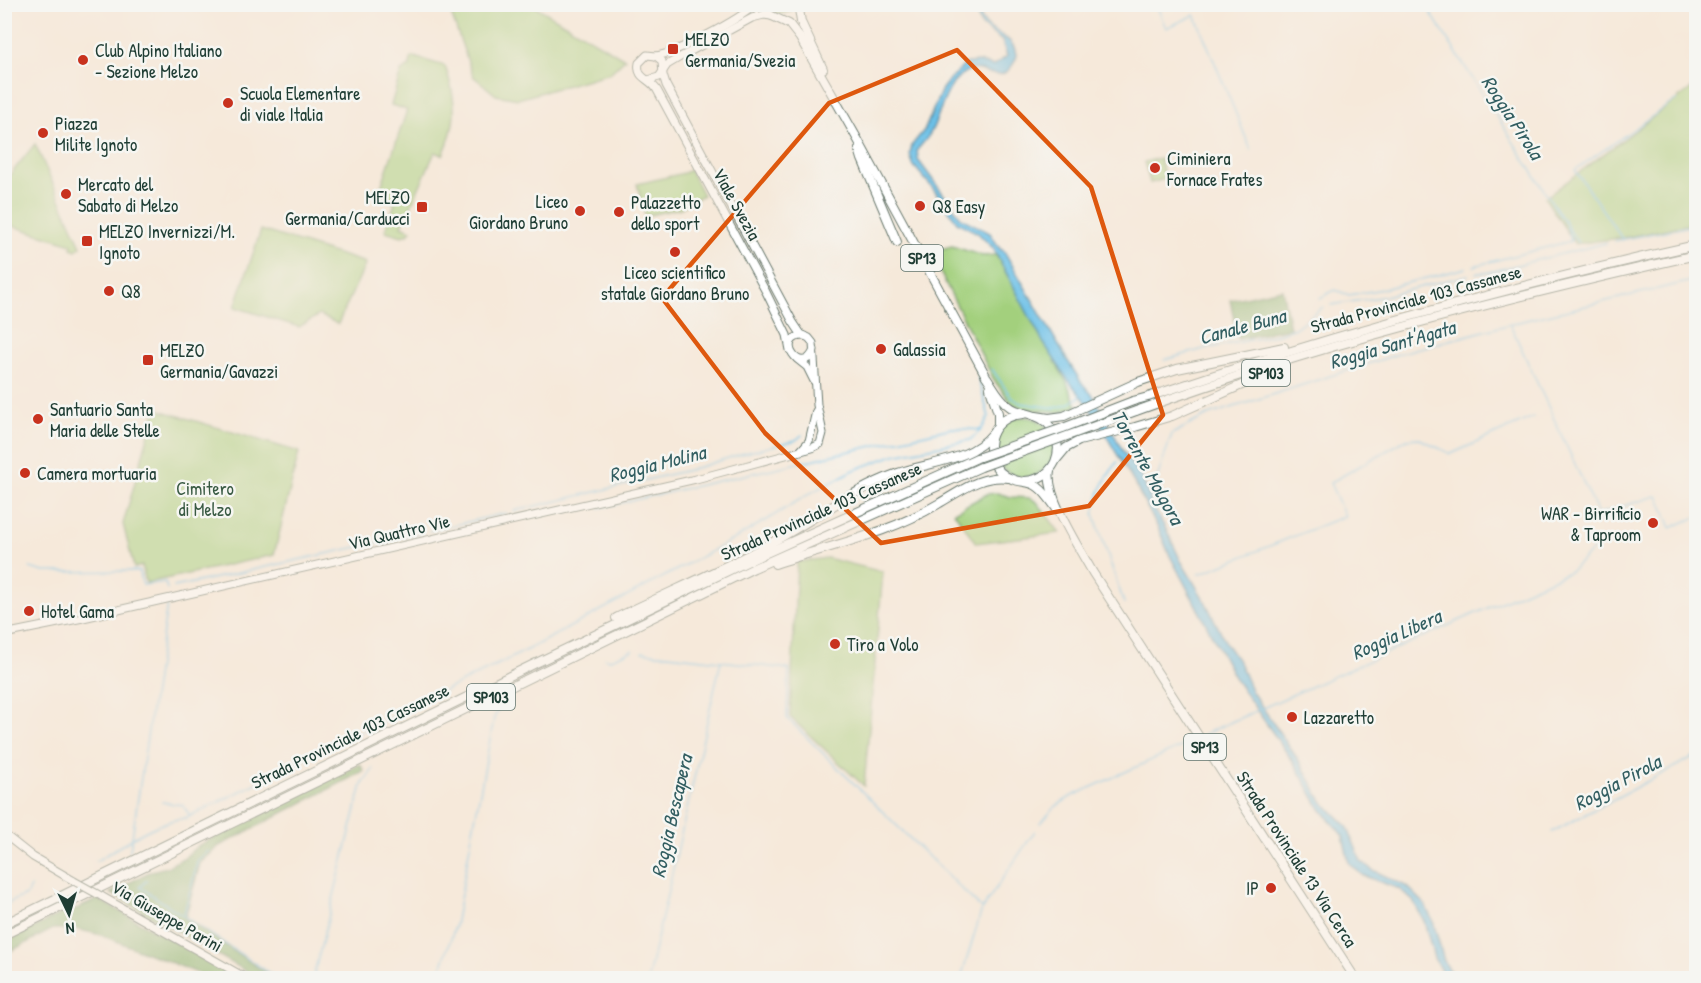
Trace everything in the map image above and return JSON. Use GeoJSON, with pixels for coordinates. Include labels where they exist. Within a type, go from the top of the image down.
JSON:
{"type":"FeatureCollection","features":[{"type":"Feature","properties":{"kind":"main road","name":"SP13"},"geometry":{"type":"LineString","coordinates":[[762,4],[774,17],[787,22],[796,32],[858,140],[986,376],[1007,405],[1024,414],[1036,416]]}},
{"type":"Feature","properties":{"kind":"main road","name":"SP13"},"geometry":{"type":"LineString","coordinates":[[774,17],[789,17],[800,7]]}},
{"type":"Feature","properties":{"kind":"main road","name":"SP13"},"geometry":{"type":"LineString","coordinates":[[800,7],[799,15],[809,41],[858,140]]}},
{"type":"Feature","properties":{"kind":"main road"},"geometry":{"type":"LineString","coordinates":[[858,140],[862,159],[897,242]]}},
{"type":"Feature","properties":{"kind":"main road","name":"Strada Provinciale 103 Cassanese"},"geometry":{"type":"LineString","coordinates":[[4,924],[751,560],[1063,428],[1133,401],[1317,342],[1617,262],[1696,245]]}},
{"type":"Feature","properties":{"kind":"main road","name":"Strada Provinciale 103 Cassanese"},"geometry":{"type":"LineString","coordinates":[[4,935],[754,568],[979,462],[1269,366],[1540,291],[1696,255]]}},
{"type":"Feature","properties":{"kind":"main road","name":"SP103"},"geometry":{"type":"LineString","coordinates":[[1036,416],[1049,418],[1064,416],[1138,382],[1176,369],[1257,353],[1353,327],[1407,317]]}},
{"type":"Feature","properties":{"kind":"main road","name":"SP103"},"geometry":{"type":"LineString","coordinates":[[1056,460],[1069,446],[1100,435],[1172,416],[1285,366],[1403,332],[1419,323]]}},
{"type":"Feature","properties":{"kind":"main road","name":"SP13"},"geometry":{"type":"LineString","coordinates":[[986,376],[998,412],[996,429],[991,440],[991,455],[997,469],[1009,478]]}},
{"type":"Feature","properties":{"kind":"main road"},"geometry":{"type":"LineString","coordinates":[[996,429],[1010,416],[1024,414]]}},
{"type":"Feature","properties":{"kind":"main road"},"geometry":{"type":"LineString","coordinates":[[1025,482],[1037,479],[1050,470],[1056,460],[1058,445],[1056,437],[1048,424],[1036,416]]}},
{"type":"Feature","properties":{"kind":"main road","name":"SP103"},"geometry":{"type":"LineString","coordinates":[[534,664],[575,638],[771,543],[871,484],[905,471],[969,452],[980,446],[996,429]]}},
{"type":"Feature","properties":{"kind":"main road","name":"Strada Provinciale 13 Via Cerca"},"geometry":{"type":"LineString","coordinates":[[1050,470],[1050,483],[1060,513]]}},
{"type":"Feature","properties":{"kind":"main road","name":"SP103"},"geometry":{"type":"LineString","coordinates":[[643,622],[769,566],[884,531],[923,513],[984,478],[1009,478]]}},
{"type":"Feature","properties":{"kind":"main road","name":"Strada Provinciale 13 Via Cerca"},"geometry":{"type":"LineString","coordinates":[[1009,478],[1039,488],[1060,513],[1113,605],[1355,978]]}},
{"type":"Feature","properties":{"kind":"street"},"geometry":{"type":"LineString","coordinates":[[756,4],[737,18],[672,52],[646,56],[638,64],[639,73],[646,80],[657,79],[668,64],[748,21],[764,15],[774,17]]}},
{"type":"Feature","properties":{"kind":"street"},"geometry":{"type":"LineString","coordinates":[[656,56],[662,62],[663,71]]}},
{"type":"Feature","properties":{"kind":"street","name":"Viale Svezia"},"geometry":{"type":"LineString","coordinates":[[663,71],[666,85],[713,175],[800,333],[812,340],[814,347]]}},
{"type":"Feature","properties":{"kind":"street","name":"Viale Svezia"},"geometry":{"type":"LineString","coordinates":[[646,80],[655,86],[746,253],[787,335],[790,350],[808,369],[816,386]]}},
{"type":"Feature","properties":{"kind":"street"},"geometry":{"type":"LineString","coordinates":[[790,350],[794,339],[805,336]]}},
{"type":"Feature","properties":{"kind":"street"},"geometry":{"type":"LineString","coordinates":[[796,358],[802,360],[808,358],[814,347]]}},
{"type":"Feature","properties":{"kind":"street"},"geometry":{"type":"LineString","coordinates":[[799,451],[817,446],[821,441],[814,347]]}},
{"type":"Feature","properties":{"kind":"street"},"geometry":{"type":"LineString","coordinates":[[799,451],[808,441],[817,405]]}},
{"type":"Feature","properties":{"kind":"street","name":"Via Quattro Vie"},"geometry":{"type":"LineString","coordinates":[[4,633],[83,618],[524,519],[696,479],[799,451]]}},
{"type":"Feature","properties":{"kind":"street","name":"Via Giuseppe Parini"},"geometry":{"type":"LineString","coordinates":[[4,834],[42,862],[246,978]]}},
{"type":"Feature","properties":{"kind":"highlighted area"},"geometry":{"type":"Polygon","coordinates":[[[957,50],[1091,187],[1163,415],[1089,506],[881,543],[765,433],[662,298],[829,103],[957,50]]]}},
{"type":"Feature","properties":{"kind":"green space"},"geometry":{"type":"Polygon","coordinates":[[[448,5],[533,5],[625,59],[610,73],[518,99],[496,95],[473,76],[448,5]]]}},
{"type":"Feature","properties":{"kind":"green space"},"geometry":{"type":"Polygon","coordinates":[[[767,5],[796,5],[782,14],[774,12],[767,5]]]}},
{"type":"Feature","properties":{"kind":"green space"},"geometry":{"type":"Polygon","coordinates":[[[411,58],[445,66],[454,100],[454,111],[448,143],[443,155],[435,152],[402,226],[411,230],[402,236],[385,231],[395,203],[378,196],[407,110],[391,105],[401,71],[410,66],[411,58]]]}},
{"type":"Feature","properties":{"kind":"green space"},"geometry":{"type":"Polygon","coordinates":[[[1696,85],[1696,223],[1628,237],[1575,244],[1545,198],[1696,85]]]}},
{"type":"Feature","properties":{"kind":"green space"},"geometry":{"type":"Polygon","coordinates":[[[35,144],[81,246],[76,250],[71,248],[72,244],[5,224],[5,181],[35,144]]]}},
{"type":"Feature","properties":{"kind":"green space"},"geometry":{"type":"Polygon","coordinates":[[[1160,158],[1165,179],[1150,183],[1144,162],[1160,158]]]}},
{"type":"Feature","properties":{"kind":"green space"},"geometry":{"type":"Polygon","coordinates":[[[690,170],[703,195],[681,208],[645,216],[637,184],[690,170]]]}},
{"type":"Feature","properties":{"kind":"green space"},"geometry":{"type":"Polygon","coordinates":[[[261,230],[366,263],[338,324],[319,315],[299,327],[235,307],[261,230]]]}},
{"type":"Feature","properties":{"kind":"green space"},"geometry":{"type":"Polygon","coordinates":[[[952,246],[983,256],[996,255],[1066,381],[1077,406],[1060,412],[1024,409],[1012,404],[994,380],[930,252],[952,246]]]}},
{"type":"Feature","properties":{"kind":"green space"},"geometry":{"type":"Polygon","coordinates":[[[1282,289],[1290,328],[1238,339],[1230,300],[1282,289]]]}},
{"type":"Feature","properties":{"kind":"green space","name":"Cimitero di Melzo"},"geometry":{"type":"Polygon","coordinates":[[[156,409],[299,452],[274,555],[146,583],[142,566],[134,568],[123,524],[156,409]]]}},
{"type":"Feature","properties":{"kind":"green space"},"geometry":{"type":"Polygon","coordinates":[[[1018,417],[1030,417],[1041,422],[1049,430],[1054,447],[1052,459],[1041,472],[1030,477],[1018,477],[1007,472],[999,464],[994,453],[994,441],[999,430],[1007,422],[1018,417]]]}},
{"type":"Feature","properties":{"kind":"green space"},"geometry":{"type":"Polygon","coordinates":[[[997,493],[1011,497],[1030,498],[1037,502],[1060,533],[976,543],[954,512],[987,494],[997,493]]]}},
{"type":"Feature","properties":{"kind":"green space","name":"Tiro a Volo"},"geometry":{"type":"Polygon","coordinates":[[[827,558],[883,572],[864,786],[790,717],[797,562],[827,558]]]}},
{"type":"Feature","properties":{"kind":"green space"},"geometry":{"type":"Polygon","coordinates":[[[360,764],[364,771],[219,846],[200,863],[185,918],[274,978],[258,978],[110,893],[151,871],[167,867],[185,857],[199,845],[360,764]]]}},
{"type":"Feature","properties":{"kind":"green space"},"geometry":{"type":"Polygon","coordinates":[[[98,899],[238,978],[210,978],[101,935],[76,929],[53,929],[5,954],[5,942],[70,909],[76,909],[98,899]]]}},
{"type":"Feature","properties":{"kind":"water","name":"Torrente Molgora"},"geometry":{"type":"Polygon","coordinates":[[[973,5],[979,5],[981,17],[986,25],[1012,44],[1016,59],[1010,69],[1004,73],[998,75],[972,70],[965,72],[953,83],[931,132],[917,150],[918,160],[961,218],[990,233],[1000,249],[1004,251],[1066,358],[1081,382],[1094,397],[1124,453],[1143,479],[1152,505],[1227,645],[1239,662],[1252,692],[1299,761],[1322,801],[1347,826],[1361,861],[1373,870],[1408,887],[1423,902],[1433,921],[1444,961],[1454,978],[1445,978],[1434,958],[1424,921],[1413,901],[1399,889],[1362,875],[1349,863],[1343,836],[1318,805],[1294,763],[1235,679],[1133,481],[1087,403],[1068,380],[1043,342],[993,248],[978,233],[957,222],[913,165],[910,154],[912,145],[925,129],[942,89],[949,80],[967,63],[979,62],[993,66],[1007,56],[1002,41],[981,25],[973,5]]]}},
{"type":"Feature","properties":{"kind":"waterway"},"geometry":{"type":"LineString","coordinates":[[1156,4],[1166,28],[1195,15],[1251,150]]}},
{"type":"Feature","properties":{"kind":"waterway","name":"Roggia Pirola"},"geometry":{"type":"LineString","coordinates":[[1425,4],[1578,243]]}},
{"type":"Feature","properties":{"kind":"waterway"},"geometry":{"type":"LineString","coordinates":[[1623,240],[1575,170],[1677,99]]}},
{"type":"Feature","properties":{"kind":"waterway","name":"Canale Buna"},"geometry":{"type":"LineString","coordinates":[[1615,241],[1696,225]]}},
{"type":"Feature","properties":{"kind":"waterway"},"geometry":{"type":"LineString","coordinates":[[1474,266],[1571,241],[1567,226]]}},
{"type":"Feature","properties":{"kind":"waterway","name":"Canale Buna"},"geometry":{"type":"LineString","coordinates":[[1476,273],[1485,273],[1606,243]]}},
{"type":"Feature","properties":{"kind":"waterway"},"geometry":{"type":"LineString","coordinates":[[1320,298],[1335,290],[1349,295],[1466,268]]}},
{"type":"Feature","properties":{"kind":"waterway","name":"Canale Buna"},"geometry":{"type":"LineString","coordinates":[[1331,305],[1381,297],[1468,275]]}},
{"type":"Feature","properties":{"kind":"waterway","name":"Roggia Sant'Agata"},"geometry":{"type":"LineString","coordinates":[[1150,499],[1172,434],[1206,416],[1408,351],[1530,319],[1696,280]]}},
{"type":"Feature","properties":{"kind":"waterway","name":"Canale Buna"},"geometry":{"type":"LineString","coordinates":[[1164,360],[1204,349],[1275,335],[1295,328],[1323,307]]}},
{"type":"Feature","properties":{"kind":"waterway"},"geometry":{"type":"LineString","coordinates":[[1510,324],[1598,514],[1656,496],[1659,497],[1671,528],[1696,517]]}},
{"type":"Feature","properties":{"kind":"waterway"},"geometry":{"type":"LineString","coordinates":[[992,369],[1011,397],[1020,403],[1055,408],[1069,404],[1082,395]]}},
{"type":"Feature","properties":{"kind":"waterway"},"geometry":{"type":"LineString","coordinates":[[599,508],[952,428],[981,430],[989,417],[978,378]]}},
{"type":"Feature","properties":{"kind":"waterway"},"geometry":{"type":"LineString","coordinates":[[1199,574],[1345,516],[1330,483],[1407,439],[1418,438],[1451,454],[1533,417]]}},
{"type":"Feature","properties":{"kind":"waterway"},"geometry":{"type":"LineString","coordinates":[[96,861],[151,829],[186,818],[525,651],[738,537],[814,491],[854,470],[894,455],[970,440],[981,430]]}},
{"type":"Feature","properties":{"kind":"waterway","name":"Roggia Molina"},"geometry":{"type":"LineString","coordinates":[[514,511],[693,469],[796,440],[802,435]]}},
{"type":"Feature","properties":{"kind":"waterway"},"geometry":{"type":"LineString","coordinates":[[1117,462],[1100,491],[1094,514],[1124,603]]}},
{"type":"Feature","properties":{"kind":"waterway","name":"Roggia Molina"},"geometry":{"type":"LineString","coordinates":[[429,531],[506,513]]}},
{"type":"Feature","properties":{"kind":"waterway","name":"Roggia Molina"},"geometry":{"type":"LineString","coordinates":[[174,587],[422,533]]}},
{"type":"Feature","properties":{"kind":"waterway","name":"Roggia Libera"},"geometry":{"type":"LineString","coordinates":[[1204,734],[1571,571],[1594,549]]}},
{"type":"Feature","properties":{"kind":"waterway","name":"Roggia Molina"},"geometry":{"type":"LineString","coordinates":[[30,568],[44,572],[139,571],[143,585],[165,582],[167,589]]}},
{"type":"Feature","properties":{"kind":"waterway"},"geometry":{"type":"LineString","coordinates":[[130,851],[167,605]]}},
{"type":"Feature","properties":{"kind":"waterway"},"geometry":{"type":"LineString","coordinates":[[605,658],[608,660],[633,650]]}},
{"type":"Feature","properties":{"kind":"waterway"},"geometry":{"type":"LineString","coordinates":[[642,652],[789,669],[787,718],[982,909]]}},
{"type":"Feature","properties":{"kind":"waterway","name":"Roggia Bescapera"},"geometry":{"type":"LineString","coordinates":[[648,978],[721,661]]}},
{"type":"Feature","properties":{"kind":"waterway"},"geometry":{"type":"LineString","coordinates":[[438,978],[455,926],[494,718],[501,705]]}},
{"type":"Feature","properties":{"kind":"waterway"},"geometry":{"type":"LineString","coordinates":[[1041,823],[1055,807],[1072,796],[1187,744]]}},
{"type":"Feature","properties":{"kind":"waterway","name":"Roggia Pirola"},"geometry":{"type":"LineString","coordinates":[[1552,832],[1695,756]]}},
{"type":"Feature","properties":{"kind":"waterway"},"geometry":{"type":"LineString","coordinates":[[313,978],[362,785],[373,769]]}},
{"type":"Feature","properties":{"kind":"waterway"},"geometry":{"type":"LineString","coordinates":[[162,802],[183,805],[189,815]]}},
{"type":"Feature","properties":{"kind":"waterway"},"geometry":{"type":"LineString","coordinates":[[961,978],[982,909],[1035,831]]}},
{"type":"Feature","properties":{"kind":"waterway"},"geometry":{"type":"LineString","coordinates":[[184,915],[198,860],[209,851]]}},
{"type":"Feature","properties":{"kind":"waterway"},"geometry":{"type":"LineString","coordinates":[[147,880],[140,887],[277,978]]}},
{"type":"Feature","properties":{"kind":"waterway"},"geometry":{"type":"LineString","coordinates":[[4,905],[28,894],[31,887]]}},
{"type":"Feature","properties":{"kind":"place","name":"MELZO Germania/Svezia"},"geometry":{"type":"Point","coordinates":[673,49]}},
{"type":"Feature","properties":{"kind":"place","name":"Club Alpino Italiano - Sezione Melzo"},"geometry":{"type":"Point","coordinates":[83,60]}},
{"type":"Feature","properties":{"kind":"place","name":"Scuola Elementare di viale Italia"},"geometry":{"type":"Point","coordinates":[228,103]}},
{"type":"Feature","properties":{"kind":"place","name":"Piazza Milite Ignoto"},"geometry":{"type":"Point","coordinates":[43,133]}},
{"type":"Feature","properties":{"kind":"place","name":"Ciminiera Fornace Frates"},"geometry":{"type":"Point","coordinates":[1155,168]}},
{"type":"Feature","properties":{"kind":"place","name":"Mercato del Sabato di Melzo"},"geometry":{"type":"Point","coordinates":[66,194]}},
{"type":"Feature","properties":{"kind":"place","name":"Q8 Easy"},"geometry":{"type":"Point","coordinates":[920,206]}},
{"type":"Feature","properties":{"kind":"place","name":"MELZO Germania/Carducci"},"geometry":{"type":"Point","coordinates":[422,207]}},
{"type":"Feature","properties":{"kind":"place","name":"Liceo Giordano Bruno"},"geometry":{"type":"Point","coordinates":[580,211]}},
{"type":"Feature","properties":{"kind":"place","name":"Palazzetto dello sport"},"geometry":{"type":"Point","coordinates":[619,212]}},
{"type":"Feature","properties":{"kind":"place","name":"MELZO Invernizzi/M. Ignoto"},"geometry":{"type":"Point","coordinates":[87,241]}},
{"type":"Feature","properties":{"kind":"place","name":"Liceo scientifico statale Giordano Bruno"},"geometry":{"type":"Point","coordinates":[675,252]}},
{"type":"Feature","properties":{"kind":"place","name":"Q8"},"geometry":{"type":"Point","coordinates":[109,291]}},
{"type":"Feature","properties":{"kind":"place","name":"Galassia"},"geometry":{"type":"Point","coordinates":[881,349]}},
{"type":"Feature","properties":{"kind":"place","name":"MELZO Germania/Gavazzi"},"geometry":{"type":"Point","coordinates":[148,360]}},
{"type":"Feature","properties":{"kind":"place","name":"Santuario Santa Maria delle Stelle"},"geometry":{"type":"Point","coordinates":[38,419]}},
{"type":"Feature","properties":{"kind":"place","name":"Camera mortuaria"},"geometry":{"type":"Point","coordinates":[25,473]}},
{"type":"Feature","properties":{"kind":"place","name":"WAR - Birrificio & Taproom"},"geometry":{"type":"Point","coordinates":[1653,523]}},
{"type":"Feature","properties":{"kind":"place","name":"Hotel Gama"},"geometry":{"type":"Point","coordinates":[29,611]}},
{"type":"Feature","properties":{"kind":"place","name":"Tiro a Volo"},"geometry":{"type":"Point","coordinates":[835,644]}},
{"type":"Feature","properties":{"kind":"place","name":"Lazzaretto"},"geometry":{"type":"Point","coordinates":[1292,717]}},
{"type":"Feature","properties":{"kind":"place","name":"IP"},"geometry":{"type":"Point","coordinates":[1271,888]}}]}
